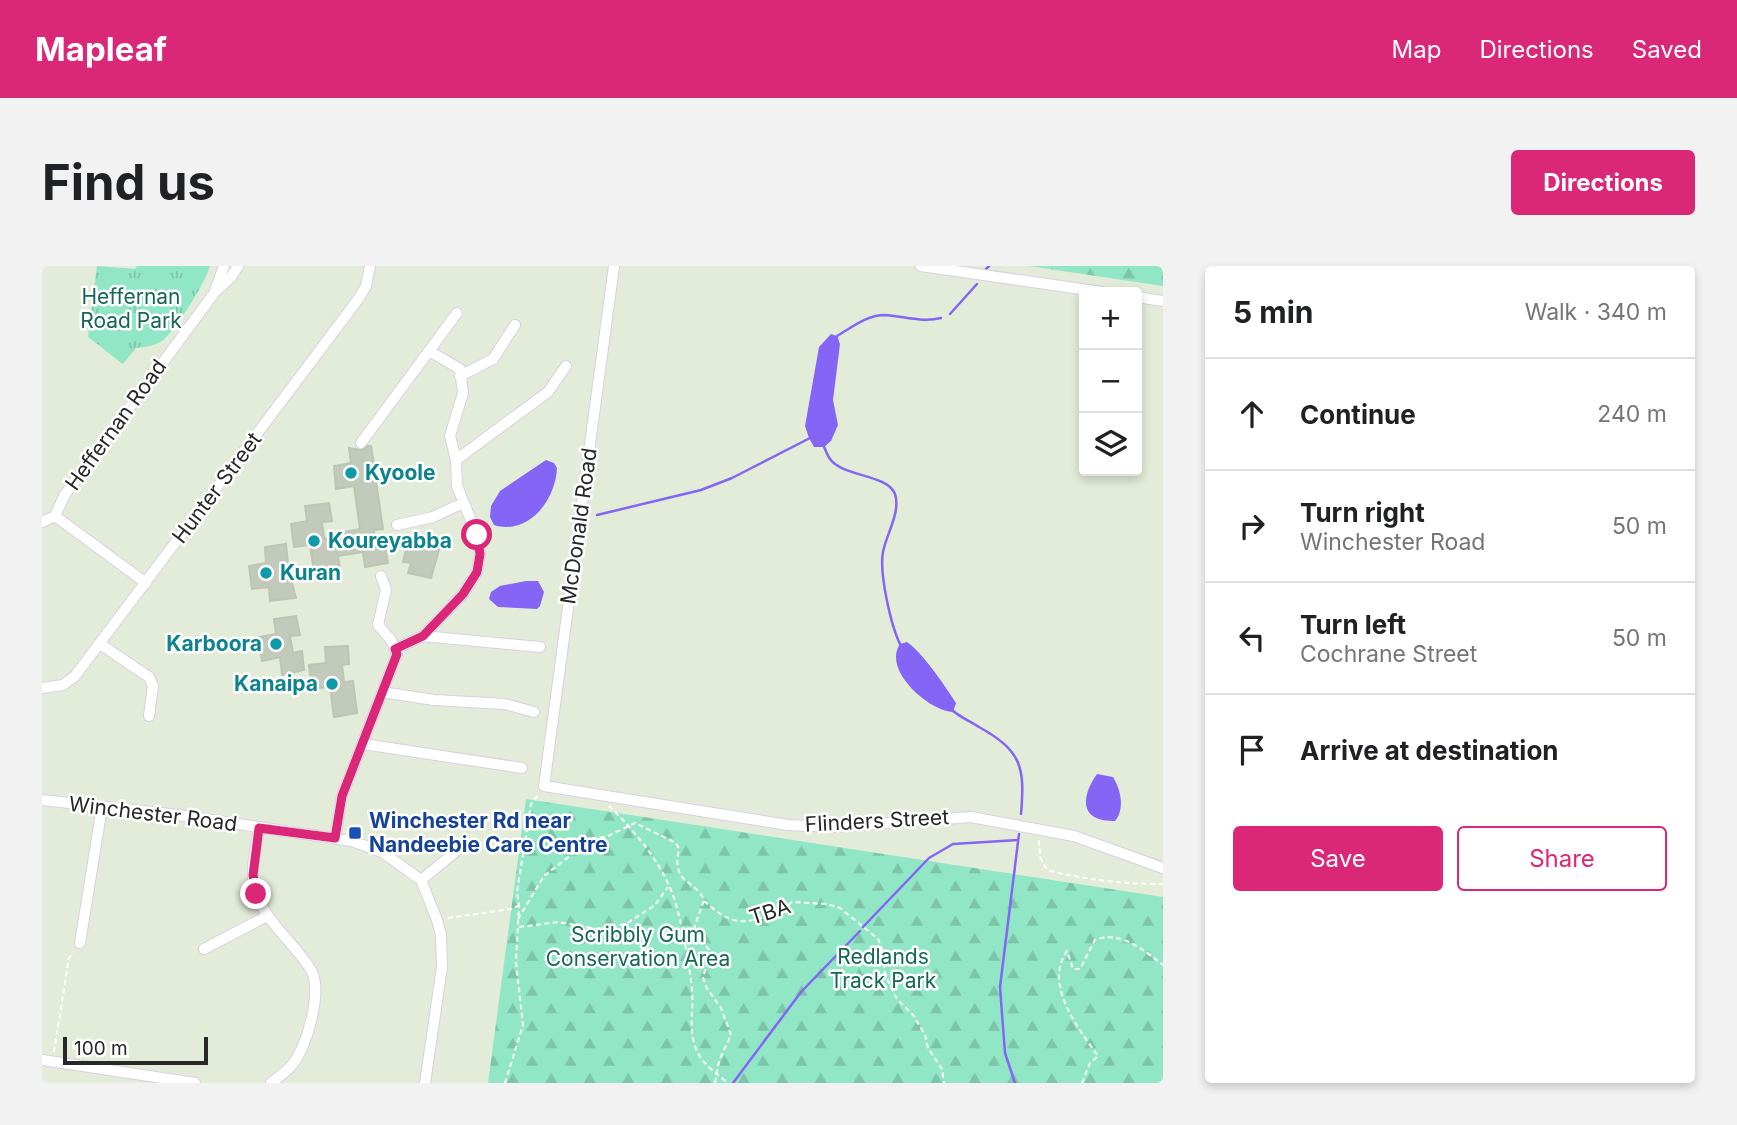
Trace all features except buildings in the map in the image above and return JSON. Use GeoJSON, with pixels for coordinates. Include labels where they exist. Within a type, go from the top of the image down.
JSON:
{"type":"FeatureCollection","features":[{"type":"Feature","properties":{"kind":"street","name":"Heffernan Road"},"geometry":{"type":"LineString","coordinates":[[215,292],[224,266]]}},
{"type":"Feature","properties":{"kind":"street","name":"Heffernan Road"},"geometry":{"type":"LineString","coordinates":[[42,522],[55,516],[64,496],[215,292],[238,266]]}},
{"type":"Feature","properties":{"kind":"street","name":"Hunter Street"},"geometry":{"type":"LineString","coordinates":[[42,688],[63,685],[75,676],[100,644],[359,298],[366,286],[370,266]]}},
{"type":"Feature","properties":{"kind":"street","name":"McDonald Road"},"geometry":{"type":"LineString","coordinates":[[544,786],[614,266]]}},
{"type":"Feature","properties":{"kind":"street"},"geometry":{"type":"LineString","coordinates":[[921,266],[1079,289]]}},
{"type":"Feature","properties":{"kind":"street"},"geometry":{"type":"LineString","coordinates":[[1142,298],[1163,301]]}},
{"type":"Feature","properties":{"kind":"street"},"geometry":{"type":"LineString","coordinates":[[361,443],[457,313]]}},
{"type":"Feature","properties":{"kind":"street"},"geometry":{"type":"LineString","coordinates":[[460,376],[493,359],[515,325]]}},
{"type":"Feature","properties":{"kind":"street"},"geometry":{"type":"LineString","coordinates":[[395,649],[423,636],[463,594],[477,572],[480,554],[477,535],[457,486],[456,460],[450,436],[463,393],[460,369],[429,351]]}},
{"type":"Feature","properties":{"kind":"street"},"geometry":{"type":"LineString","coordinates":[[456,460],[548,392],[566,366]]}},
{"type":"Feature","properties":{"kind":"street"},"geometry":{"type":"LineString","coordinates":[[397,525],[433,517],[463,503]]}},
{"type":"Feature","properties":{"kind":"street"},"geometry":{"type":"LineString","coordinates":[[55,516],[146,583]]}},
{"type":"Feature","properties":{"kind":"street"},"geometry":{"type":"LineString","coordinates":[[335,838],[342,796],[397,654],[391,640],[378,625],[386,590],[382,576]]}},
{"type":"Feature","properties":{"kind":"street"},"geometry":{"type":"LineString","coordinates":[[423,636],[540,648]]}},
{"type":"Feature","properties":{"kind":"street"},"geometry":{"type":"LineString","coordinates":[[100,644],[149,677],[153,686],[149,716]]}},
{"type":"Feature","properties":{"kind":"street"},"geometry":{"type":"LineString","coordinates":[[383,692],[434,700],[505,704],[534,712]]}},
{"type":"Feature","properties":{"kind":"street"},"geometry":{"type":"LineString","coordinates":[[363,744],[522,768]]}},
{"type":"Feature","properties":{"kind":"street","name":"Flinders Street"},"geometry":{"type":"LineString","coordinates":[[544,786],[788,825],[833,827],[971,817],[1074,836],[1163,868]]}},
{"type":"Feature","properties":{"kind":"street","name":"Winchester Road"},"geometry":{"type":"LineString","coordinates":[[42,800],[178,815],[352,841],[382,852],[421,880]]}},
{"type":"Feature","properties":{"kind":"street"},"geometry":{"type":"LineString","coordinates":[[80,943],[102,807]]}},
{"type":"Feature","properties":{"kind":"street"},"geometry":{"type":"LineString","coordinates":[[259,828],[253,875],[256,894],[267,916],[312,971],[316,990],[306,1042],[292,1065],[271,1083]]}},
{"type":"Feature","properties":{"kind":"street"},"geometry":{"type":"LineString","coordinates":[[425,1083],[442,967],[441,935],[421,880],[459,849]]}},
{"type":"Feature","properties":{"kind":"street"},"geometry":{"type":"LineString","coordinates":[[204,949],[267,916]]}},
{"type":"Feature","properties":{"kind":"street"},"geometry":{"type":"LineString","coordinates":[[47,1061],[195,1083]]}},
{"type":"Feature","properties":{"kind":"path"},"geometry":{"type":"LineString","coordinates":[[505,1083],[523,1025],[516,962],[519,919],[517,892],[531,804],[544,786]]}},
{"type":"Feature","properties":{"kind":"path"},"geometry":{"type":"LineString","coordinates":[[596,794],[627,825],[651,855],[669,886],[692,989],[692,1036],[697,1051],[728,1083]]}},
{"type":"Feature","properties":{"kind":"path"},"geometry":{"type":"LineString","coordinates":[[519,919],[544,876],[593,838],[606,837],[635,823],[676,843],[679,849],[676,862],[680,875],[704,900],[695,925],[695,933],[711,952],[703,977],[706,987],[721,1008],[731,1035],[719,1061],[715,1083]]}},
{"type":"Feature","properties":{"kind":"path"},"geometry":{"type":"LineString","coordinates":[[1039,828],[1040,857],[1047,870],[1083,879],[1163,884]]}},
{"type":"Feature","properties":{"kind":"path"},"geometry":{"type":"LineString","coordinates":[[518,927],[558,922],[597,929],[626,924],[655,905],[669,886]]}},
{"type":"Feature","properties":{"kind":"path","name":"TBA"},"geometry":{"type":"LineString","coordinates":[[704,900],[727,918],[744,922],[754,921],[792,902],[827,904],[840,908],[878,939],[888,981],[897,999],[919,1025],[928,1048],[942,1069],[944,1083]]}},
{"type":"Feature","properties":{"kind":"path"},"geometry":{"type":"LineString","coordinates":[[437,920],[511,909],[519,905]]}},
{"type":"Feature","properties":{"kind":"path"},"geometry":{"type":"LineString","coordinates":[[1082,1083],[1090,1063],[1098,1056],[1071,1018],[1059,983],[1060,961],[1067,951],[1073,969],[1080,969],[1095,940],[1112,937],[1135,944],[1163,965]]}},
{"type":"Feature","properties":{"kind":"path"},"geometry":{"type":"LineString","coordinates":[[47,1061],[69,958],[80,943]]}},
{"type":"Feature","properties":{"kind":"green space","name":"Heffernan Road Park"},"geometry":{"type":"Polygon","coordinates":[[[97,266],[135,269],[137,266],[210,266],[196,294],[168,336],[156,344],[136,348],[123,364],[88,337],[97,266]]]}},
{"type":"Feature","properties":{"kind":"green space"},"geometry":{"type":"Polygon","coordinates":[[[1029,266],[1163,266],[1163,286],[1029,266]]]}},
{"type":"Feature","properties":{"kind":"green space"},"geometry":{"type":"Polygon","coordinates":[[[526,799],[1163,897],[1163,1083],[488,1083],[526,799]]]}},
{"type":"Feature","properties":{"kind":"shaded area"},"geometry":{"type":"Polygon","coordinates":[[[831,334],[837,336],[840,344],[833,400],[838,425],[831,441],[824,447],[814,447],[805,426],[819,347],[831,334]]]}},
{"type":"Feature","properties":{"kind":"shaded area"},"geometry":{"type":"Polygon","coordinates":[[[546,460],[554,463],[557,468],[552,492],[546,503],[529,520],[518,525],[494,525],[490,517],[491,506],[500,491],[546,460]]]}},
{"type":"Feature","properties":{"kind":"shaded area"},"geometry":{"type":"Polygon","coordinates":[[[538,581],[544,592],[537,609],[498,607],[489,599],[491,592],[500,586],[538,581]]]}},
{"type":"Feature","properties":{"kind":"shaded area"},"geometry":{"type":"Polygon","coordinates":[[[907,642],[926,661],[952,696],[956,703],[953,712],[932,705],[903,677],[897,665],[896,654],[900,644],[907,642]]]}},
{"type":"Feature","properties":{"kind":"shaded area"},"geometry":{"type":"Polygon","coordinates":[[[1097,774],[1113,777],[1118,788],[1121,805],[1115,821],[1095,817],[1086,807],[1091,783],[1097,774]]]}},
{"type":"Feature","properties":{"kind":"waterway"},"geometry":{"type":"LineString","coordinates":[[986,269],[989,266]]}},
{"type":"Feature","properties":{"kind":"waterway"},"geometry":{"type":"LineString","coordinates":[[950,314],[977,284]]}},
{"type":"Feature","properties":{"kind":"waterway"},"geometry":{"type":"LineString","coordinates":[[837,339],[837,336],[854,326],[878,316],[920,320],[941,318]]}},
{"type":"Feature","properties":{"kind":"waterway"},"geometry":{"type":"LineString","coordinates":[[597,515],[701,490],[732,478],[810,438]]}},
{"type":"Feature","properties":{"kind":"waterway"},"geometry":{"type":"LineString","coordinates":[[823,444],[836,465],[883,483],[895,494],[896,508],[882,561],[887,600],[901,646]]}},
{"type":"Feature","properties":{"kind":"waterway"},"geometry":{"type":"LineString","coordinates":[[951,709],[993,736],[1012,753],[1021,772],[1021,814]]}},
{"type":"Feature","properties":{"kind":"waterway"},"geometry":{"type":"LineString","coordinates":[[1015,1083],[1005,1053],[1000,987],[1019,834]]}},
{"type":"Feature","properties":{"kind":"waterway"},"geometry":{"type":"LineString","coordinates":[[863,927],[929,858],[953,844],[1018,840]]}},
{"type":"Feature","properties":{"kind":"waterway"},"geometry":{"type":"LineString","coordinates":[[733,1083],[801,992],[860,931]]}},
{"type":"Feature","properties":{"kind":"place","name":"Kyoole"},"geometry":{"type":"Point","coordinates":[351,473]}},
{"type":"Feature","properties":{"kind":"place","name":"Koureyabba"},"geometry":{"type":"Point","coordinates":[314,541]}},
{"type":"Feature","properties":{"kind":"place","name":"Kuran"},"geometry":{"type":"Point","coordinates":[266,573]}},
{"type":"Feature","properties":{"kind":"place","name":"Karboora"},"geometry":{"type":"Point","coordinates":[276,644]}},
{"type":"Feature","properties":{"kind":"place","name":"Kanaipa"},"geometry":{"type":"Point","coordinates":[332,684]}},
{"type":"Feature","properties":{"kind":"place","name":"Winchester Rd near Nandeebie Care Centre"},"geometry":{"type":"Point","coordinates":[355,833]}},
{"type":"Feature","properties":{"kind":"route"},"geometry":{"type":"LineString","coordinates":[[256,894],[253,875],[259,828],[335,838],[342,796],[397,654],[395,649],[423,636],[463,594],[477,572],[480,554],[477,535]]}},
{"type":"Feature","properties":{"kind":"park label","name":"Scribbly Gum Conservation Area"},"geometry":{"type":"Point","coordinates":[638,947]}},
{"type":"Feature","properties":{"kind":"park label","name":"Redlands Track Park"},"geometry":{"type":"Point","coordinates":[883,969]}}]}
